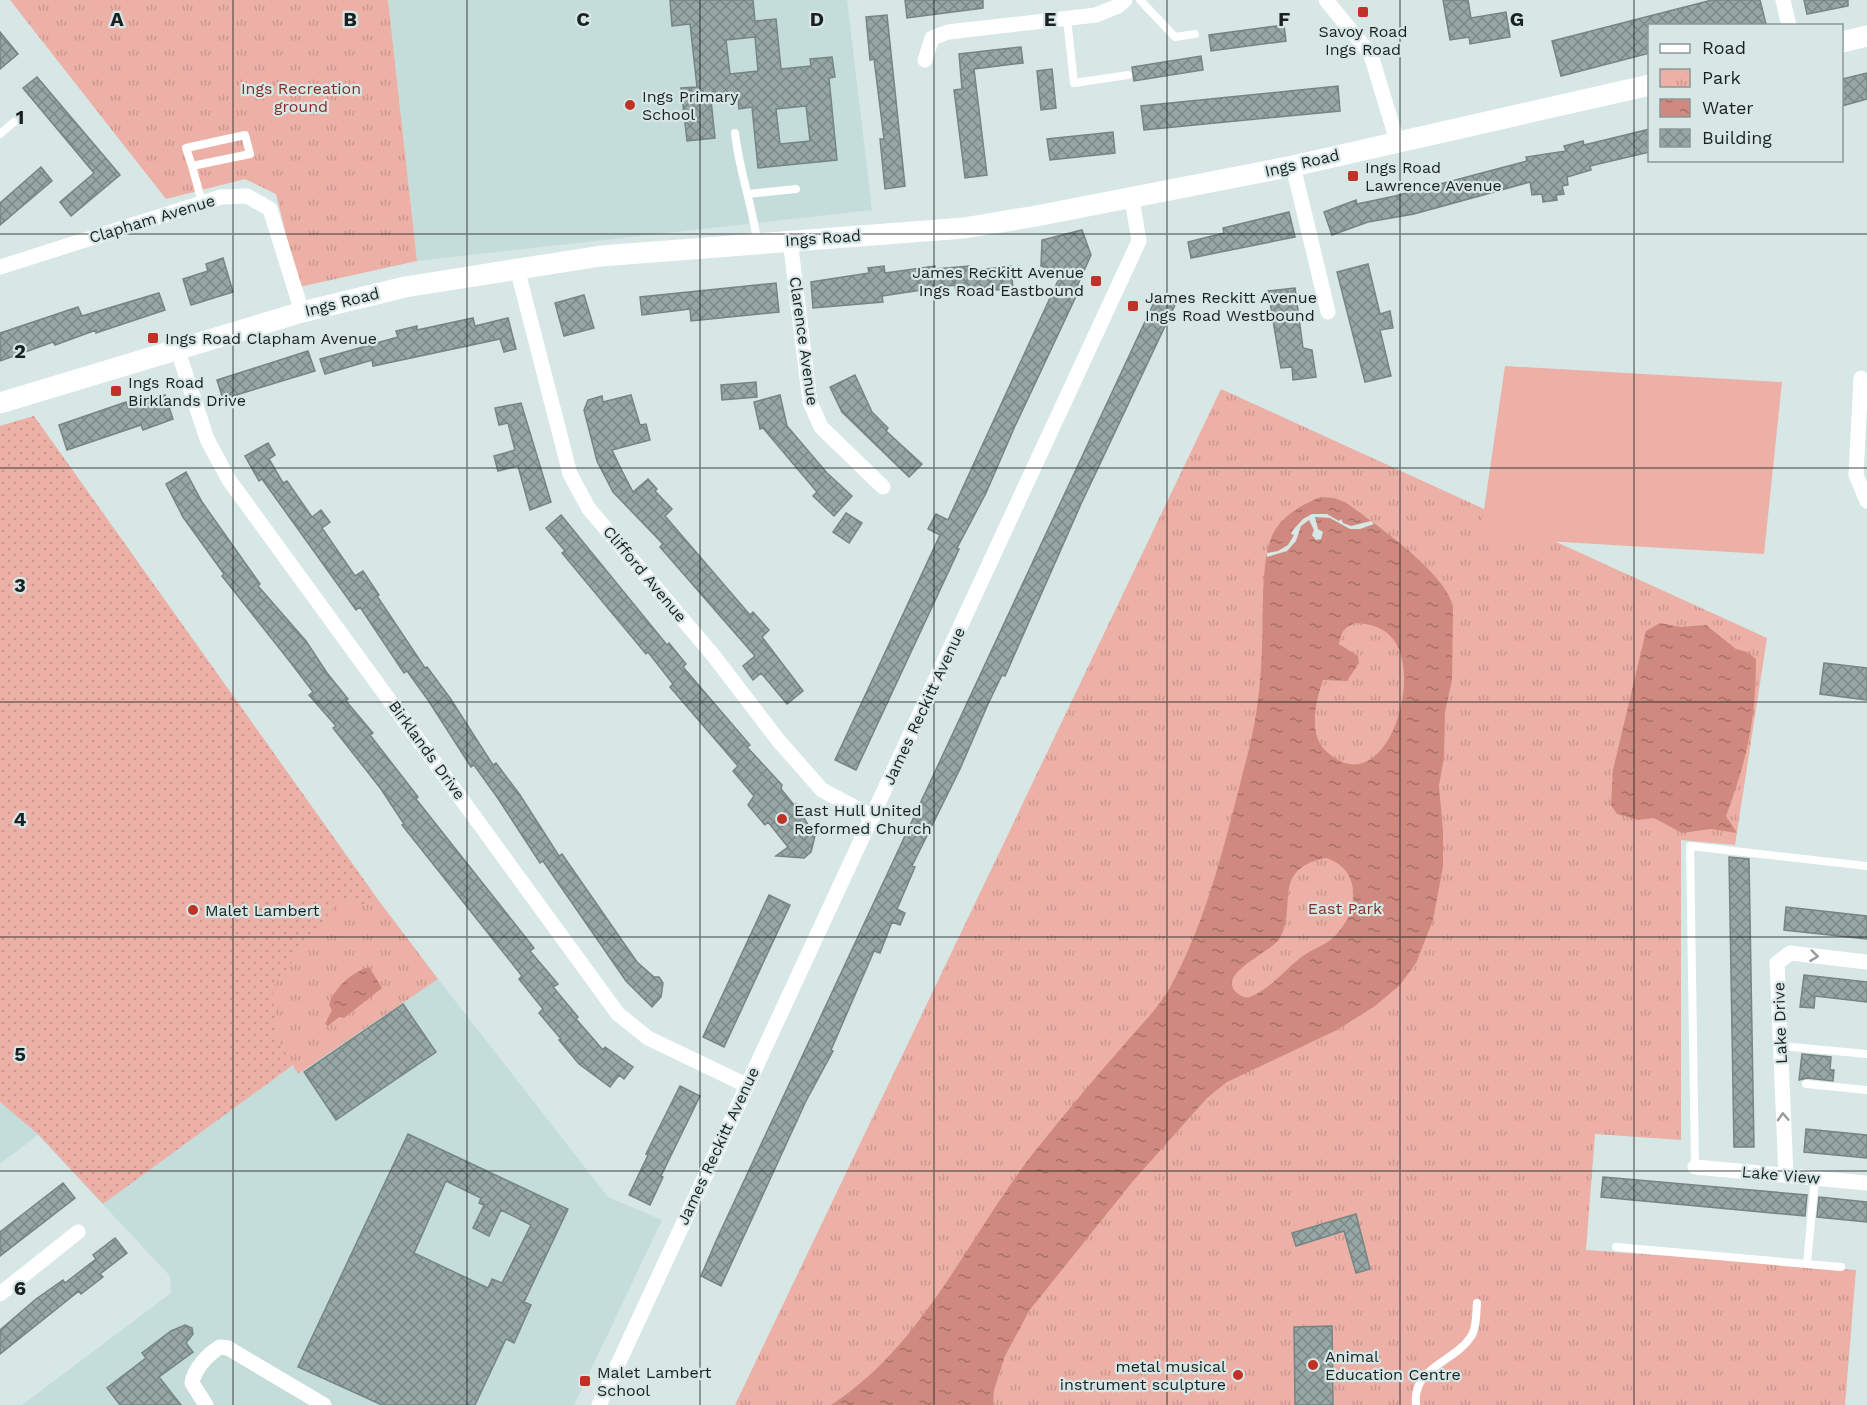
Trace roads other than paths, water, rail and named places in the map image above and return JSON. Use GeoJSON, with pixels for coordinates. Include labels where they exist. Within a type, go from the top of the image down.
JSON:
{"type":"FeatureCollection","features":[{"type":"Feature","properties":{"kind":"street"},"geometry":{"type":"LineString","coordinates":[[925,60],[932,38],[948,32],[1096,15],[1125,0]]}},
{"type":"Feature","properties":{"kind":"street"},"geometry":{"type":"LineString","coordinates":[[1326,0],[1371,55],[1397,141]]}},
{"type":"Feature","properties":{"kind":"street"},"geometry":{"type":"LineString","coordinates":[[1783,0],[1789,24]]}},
{"type":"Feature","properties":{"kind":"street"},"geometry":{"type":"LineString","coordinates":[[1843,42],[1867,36]]}},
{"type":"Feature","properties":{"kind":"street","name":"Ings Road"},"geometry":{"type":"LineString","coordinates":[[0,403],[302,312],[405,287],[601,256],[758,242],[964,228],[1132,199],[1293,166],[1648,85]]}},
{"type":"Feature","properties":{"kind":"street"},"geometry":{"type":"LineString","coordinates":[[1293,166],[1328,312]]}},
{"type":"Feature","properties":{"kind":"street","name":"Clapham Avenue"},"geometry":{"type":"LineString","coordinates":[[0,267],[202,202],[247,196],[270,209],[302,312]]}},
{"type":"Feature","properties":{"kind":"street","name":"James Reckitt Avenue"},"geometry":{"type":"LineString","coordinates":[[598,1405],[1139,241],[1132,199]]}},
{"type":"Feature","properties":{"kind":"street","name":"Clarence Avenue"},"geometry":{"type":"LineString","coordinates":[[790,240],[810,402],[821,427],[883,487]]}},
{"type":"Feature","properties":{"kind":"street","name":"Clifford Avenue"},"geometry":{"type":"LineString","coordinates":[[517,268],[570,474],[589,509],[713,655],[778,740],[822,790],[873,817]]}},
{"type":"Feature","properties":{"kind":"street","name":"Birklands Drive"},"geometry":{"type":"LineString","coordinates":[[178,351],[207,439],[229,480],[618,1014],[648,1038],[746,1085]]}},
{"type":"Feature","properties":{"kind":"street"},"geometry":{"type":"LineString","coordinates":[[1861,378],[1856,476],[1867,501]]}},
{"type":"Feature","properties":{"kind":"street","name":"Lake Drive"},"geometry":{"type":"LineString","coordinates":[[1786,1176],[1777,963],[1790,953],[1867,962]]}},
{"type":"Feature","properties":{"kind":"street","name":"Lake View"},"geometry":{"type":"LineString","coordinates":[[1695,1167],[1867,1183]]}},
{"type":"Feature","properties":{"kind":"street"},"geometry":{"type":"LineString","coordinates":[[0,1294],[78,1232]]}},
{"type":"Feature","properties":{"kind":"street"},"geometry":{"type":"LineString","coordinates":[[206,1405],[192,1383],[194,1374],[203,1362],[220,1347],[228,1348],[324,1405]]}},
{"type":"Feature","properties":{"kind":"lane"},"geometry":{"type":"LineString","coordinates":[[1140,0],[1175,37],[1195,34]]}},
{"type":"Feature","properties":{"kind":"lane"},"geometry":{"type":"LineString","coordinates":[[1067,19],[1074,83],[1128,75]]}},
{"type":"Feature","properties":{"kind":"lane"},"geometry":{"type":"LineString","coordinates":[[0,134],[14,122]]}},
{"type":"Feature","properties":{"kind":"lane"},"geometry":{"type":"LineString","coordinates":[[735,133],[740,174],[748,194],[758,242]]}},
{"type":"Feature","properties":{"kind":"lane"},"geometry":{"type":"LineString","coordinates":[[192,166],[250,154],[245,135],[186,148],[202,202]]}},
{"type":"Feature","properties":{"kind":"lane"},"geometry":{"type":"LineString","coordinates":[[748,194],[796,189]]}},
{"type":"Feature","properties":{"kind":"lane"},"geometry":{"type":"LineString","coordinates":[[1695,1167],[1690,846],[1867,866]]}},
{"type":"Feature","properties":{"kind":"lane"},"geometry":{"type":"LineString","coordinates":[[1781,1046],[1867,1053]]}},
{"type":"Feature","properties":{"kind":"lane"},"geometry":{"type":"LineString","coordinates":[[1806,1084],[1867,1090]]}},
{"type":"Feature","properties":{"kind":"lane"},"geometry":{"type":"LineString","coordinates":[[1807,1264],[1815,1178]]}},
{"type":"Feature","properties":{"kind":"lane"},"geometry":{"type":"LineString","coordinates":[[1616,1247],[1841,1267]]}},
{"type":"Feature","properties":{"kind":"lane"},"geometry":{"type":"LineString","coordinates":[[1416,1405],[1415,1391],[1423,1376],[1471,1337],[1477,1303]]}},
{"type":"Feature","properties":{"kind":"water"},"geometry":{"type":"Polygon","coordinates":[[[1334,498],[1345,502],[1390,535],[1437,578],[1453,606],[1452,680],[1445,712],[1444,757],[1439,786],[1443,867],[1433,920],[1416,963],[1400,985],[1375,1006],[1337,1030],[1227,1082],[1207,1098],[1133,1181],[1029,1311],[1005,1356],[994,1390],[993,1405],[831,1405],[864,1380],[893,1352],[919,1320],[1035,1151],[1155,1009],[1172,984],[1186,956],[1208,898],[1226,839],[1252,737],[1261,674],[1267,551],[1277,527],[1286,517],[1315,499],[1334,498]],[[1356,623],[1344,630],[1339,644],[1358,656],[1359,663],[1347,681],[1323,680],[1315,716],[1315,726],[1320,743],[1325,750],[1346,763],[1365,762],[1380,750],[1393,731],[1401,707],[1404,681],[1402,658],[1393,639],[1376,627],[1356,623]],[[1326,858],[1309,863],[1298,871],[1292,880],[1285,926],[1280,938],[1233,978],[1232,986],[1240,995],[1250,997],[1265,989],[1300,958],[1335,936],[1343,926],[1352,904],[1351,882],[1346,872],[1338,864],[1326,858]]]}},
{"type":"Feature","properties":{"kind":"water"},"geometry":{"type":"Polygon","coordinates":[[[1660,623],[1681,627],[1706,625],[1736,649],[1747,652],[1756,659],[1756,681],[1749,739],[1740,776],[1726,816],[1737,833],[1711,829],[1682,833],[1654,818],[1638,820],[1617,814],[1611,805],[1613,770],[1646,631],[1660,623]]]}},
{"type":"Feature","properties":{"kind":"water"},"geometry":{"type":"Polygon","coordinates":[[[369,967],[382,988],[344,1018],[339,1017],[328,1026],[325,1024],[332,1010],[329,1005],[331,999],[339,987],[356,973],[369,967]]]}},
{"type":"Feature","properties":{"kind":"place","name":"Savoy Road Ings Road"},"geometry":{"type":"Point","coordinates":[1363,12]}},
{"type":"Feature","properties":{"kind":"place","name":"Ings Primary School"},"geometry":{"type":"Point","coordinates":[630,105]}},
{"type":"Feature","properties":{"kind":"place","name":"Ings Road Lawrence Avenue"},"geometry":{"type":"Point","coordinates":[1353,176]}},
{"type":"Feature","properties":{"kind":"place","name":"James Reckitt Avenue Ings Road Eastbound"},"geometry":{"type":"Point","coordinates":[1096,281]}},
{"type":"Feature","properties":{"kind":"place","name":"James Reckitt Avenue Ings Road Westbound"},"geometry":{"type":"Point","coordinates":[1133,306]}},
{"type":"Feature","properties":{"kind":"place","name":"Ings Road Clapham Avenue"},"geometry":{"type":"Point","coordinates":[153,338]}},
{"type":"Feature","properties":{"kind":"place","name":"Ings Road Birklands Drive"},"geometry":{"type":"Point","coordinates":[116,391]}},
{"type":"Feature","properties":{"kind":"place","name":"East Hull United Reformed Church"},"geometry":{"type":"Point","coordinates":[782,819]}},
{"type":"Feature","properties":{"kind":"place","name":"Malet Lambert"},"geometry":{"type":"Point","coordinates":[193,910]}},
{"type":"Feature","properties":{"kind":"place","name":"Animal Education Centre"},"geometry":{"type":"Point","coordinates":[1313,1365]}},
{"type":"Feature","properties":{"kind":"place","name":"metal musical instrument sculpture"},"geometry":{"type":"Point","coordinates":[1238,1375]}},
{"type":"Feature","properties":{"kind":"place","name":"Malet Lambert School"},"geometry":{"type":"Point","coordinates":[585,1381]}},
{"type":"Feature","properties":{"kind":"park label","name":"Ings Recreation ground"},"geometry":{"type":"Point","coordinates":[301,97]}},
{"type":"Feature","properties":{"kind":"park label","name":"East Park"},"geometry":{"type":"Point","coordinates":[1345,908]}}]}
